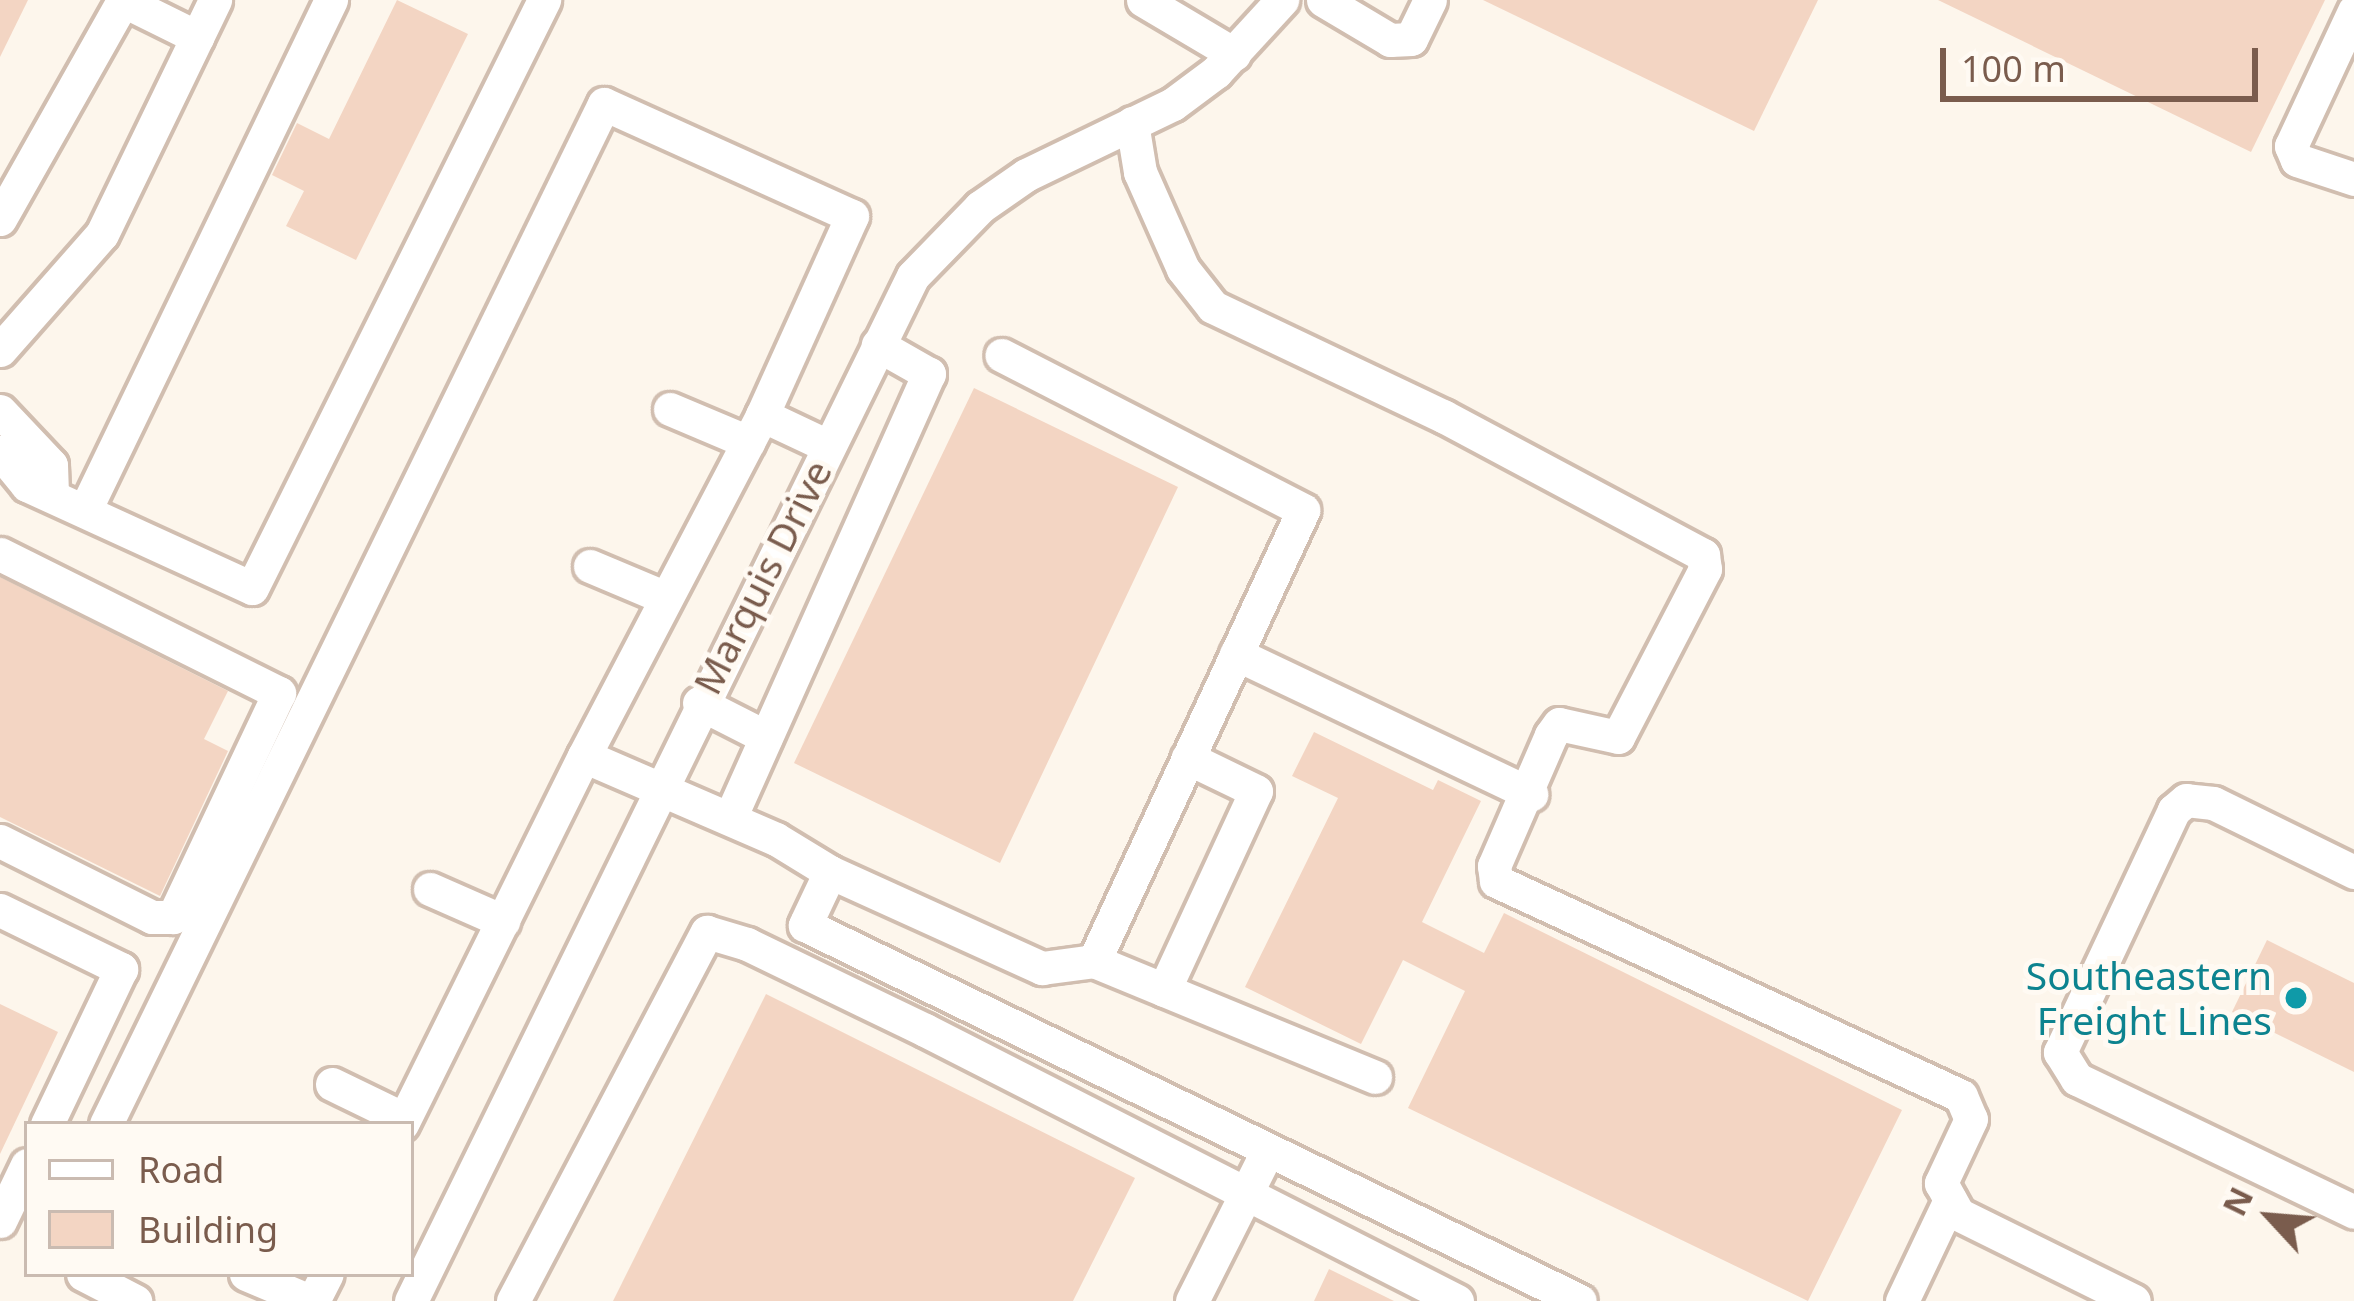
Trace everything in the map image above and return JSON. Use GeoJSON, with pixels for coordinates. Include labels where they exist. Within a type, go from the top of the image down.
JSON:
{"type":"FeatureCollection","features":[{"type":"Feature","properties":{"kind":"street"},"geometry":{"type":"LineString","coordinates":[[0,219],[122,0],[197,37]]}},
{"type":"Feature","properties":{"kind":"street"},"geometry":{"type":"LineString","coordinates":[[0,350],[101,234],[215,0]]}},
{"type":"Feature","properties":{"kind":"street"},"geometry":{"type":"LineString","coordinates":[[87,506],[331,0]]}},
{"type":"Feature","properties":{"kind":"street"},"geometry":{"type":"LineString","coordinates":[[0,452],[27,485],[87,506],[252,588],[544,0]]}},
{"type":"Feature","properties":{"kind":"street"},"geometry":{"type":"LineString","coordinates":[[1143,0],[1234,54]]}},
{"type":"Feature","properties":{"kind":"street","name":"Marquis Drive"},"geometry":{"type":"LineString","coordinates":[[411,1301],[658,785],[914,276],[980,207],[1025,175],[1173,104],[1234,54],[1282,0]]}},
{"type":"Feature","properties":{"kind":"street"},"geometry":{"type":"LineString","coordinates":[[1323,0],[1390,40],[1411,39],[1430,0]]}},
{"type":"Feature","properties":{"kind":"street"},"geometry":{"type":"LineString","coordinates":[[2354,10],[2291,146],[2297,160],[2354,179]]}},
{"type":"Feature","properties":{"kind":"street"},"geometry":{"type":"LineString","coordinates":[[107,1121],[604,104],[852,216],[755,428],[584,756],[403,1121]]}},
{"type":"Feature","properties":{"kind":"street"},"geometry":{"type":"LineString","coordinates":[[1132,124],[1140,172],[1174,250],[1214,307],[1443,416],[1703,554],[1706,569],[1618,737],[1559,724],[1531,794],[1494,866],[1496,881],[1960,1096],[1971,1118],[1941,1183],[1958,1214],[2134,1301]]}},
{"type":"Feature","properties":{"kind":"street"},"geometry":{"type":"LineString","coordinates":[[730,818],[929,374],[878,345]]}},
{"type":"Feature","properties":{"kind":"street"},"geometry":{"type":"LineString","coordinates":[[1002,356],[1303,510],[1094,961]]}},
{"type":"Feature","properties":{"kind":"street"},"geometry":{"type":"LineString","coordinates":[[670,409],[828,446]]}},
{"type":"Feature","properties":{"kind":"street"},"geometry":{"type":"LineString","coordinates":[[0,411],[51,465],[52,490]]}},
{"type":"Feature","properties":{"kind":"street"},"geometry":{"type":"LineString","coordinates":[[0,554],[279,693],[173,917],[152,917],[0,841]]}},
{"type":"Feature","properties":{"kind":"street"},"geometry":{"type":"LineString","coordinates":[[590,566],[666,598]]}},
{"type":"Feature","properties":{"kind":"street"},"geometry":{"type":"LineString","coordinates":[[1236,654],[1531,794]]}},
{"type":"Feature","properties":{"kind":"street"},"geometry":{"type":"LineString","coordinates":[[699,703],[766,736]]}},
{"type":"Feature","properties":{"kind":"street"},"geometry":{"type":"LineString","coordinates":[[584,756],[730,818],[830,872],[1042,968],[1094,961],[1375,1077]]}},
{"type":"Feature","properties":{"kind":"street"},"geometry":{"type":"LineString","coordinates":[[1164,990],[1256,791],[1188,758]]}},
{"type":"Feature","properties":{"kind":"street"},"geometry":{"type":"LineString","coordinates":[[2354,872],[2213,803],[2186,800],[2174,810],[2060,1052],[2077,1079],[2354,1212]]}},
{"type":"Feature","properties":{"kind":"street"},"geometry":{"type":"LineString","coordinates":[[830,872],[805,925],[1580,1301]]}},
{"type":"Feature","properties":{"kind":"street"},"geometry":{"type":"LineString","coordinates":[[430,889],[502,921]]}},
{"type":"Feature","properties":{"kind":"street"},"geometry":{"type":"LineString","coordinates":[[0,910],[121,969],[47,1121]]}},
{"type":"Feature","properties":{"kind":"street"},"geometry":{"type":"LineString","coordinates":[[513,1301],[707,932],[806,973],[1457,1301]]}},
{"type":"Feature","properties":{"kind":"street"},"geometry":{"type":"LineString","coordinates":[[332,1084],[401,1121]]}},
{"type":"Feature","properties":{"kind":"street"},"geometry":{"type":"LineString","coordinates":[[1192,1301],[1268,1150]]}},
{"type":"Feature","properties":{"kind":"street"},"geometry":{"type":"LineString","coordinates":[[0,1221],[24,1171]]}},
{"type":"Feature","properties":{"kind":"street"},"geometry":{"type":"LineString","coordinates":[[1902,1301],[1950,1200]]}},
{"type":"Feature","properties":{"kind":"street"},"geometry":{"type":"LineString","coordinates":[[88,1277],[126,1299]]}},
{"type":"Feature","properties":{"kind":"street"},"geometry":{"type":"LineString","coordinates":[[253,1277],[312,1301]]}},
{"type":"Feature","properties":{"kind":"building"},"geometry":{"type":"Polygon","coordinates":[[[0,0],[28,0],[0,57],[0,0]]]}},
{"type":"Feature","properties":{"kind":"building"},"geometry":{"type":"Polygon","coordinates":[[[397,0],[468,34],[356,260],[286,226],[304,191],[272,175],[297,123],[329,139],[397,0]]]}},
{"type":"Feature","properties":{"kind":"building"},"geometry":{"type":"Polygon","coordinates":[[[1483,0],[1818,0],[1754,131],[1483,0]]]}},
{"type":"Feature","properties":{"kind":"building"},"geometry":{"type":"Polygon","coordinates":[[[1938,0],[2325,0],[2251,152],[1938,0]]]}},
{"type":"Feature","properties":{"kind":"building"},"geometry":{"type":"Polygon","coordinates":[[[974,388],[1178,487],[1000,863],[794,763],[974,388]]]}},
{"type":"Feature","properties":{"kind":"building"},"geometry":{"type":"Polygon","coordinates":[[[0,577],[228,691],[204,739],[228,751],[160,896],[0,817],[0,577]]]}},
{"type":"Feature","properties":{"kind":"building"},"geometry":{"type":"Polygon","coordinates":[[[1314,732],[1433,790],[1438,780],[1481,801],[1422,922],[1484,953],[1504,913],[1902,1110],[1808,1301],[1408,1108],[1465,991],[1403,960],[1361,1044],[1245,987],[1338,798],[1292,776],[1314,732]]]}},
{"type":"Feature","properties":{"kind":"building","name":"Southeastern Freight Lines"},"geometry":{"type":"Polygon","coordinates":[[[2267,940],[2354,983],[2354,1072],[2232,1012],[2267,940]]]}},
{"type":"Feature","properties":{"kind":"building"},"geometry":{"type":"Polygon","coordinates":[[[766,994],[1135,1178],[1073,1301],[613,1301],[766,994]]]}},
{"type":"Feature","properties":{"kind":"building"},"geometry":{"type":"Polygon","coordinates":[[[0,1004],[58,1032],[0,1154],[0,1004]]]}},
{"type":"Feature","properties":{"kind":"building"},"geometry":{"type":"Polygon","coordinates":[[[1329,1269],[1394,1301],[1314,1301],[1329,1269]]]}},
{"type":"Feature","properties":{"kind":"place","name":"Southeastern Freight Lines"},"geometry":{"type":"Point","coordinates":[2296,998]}}]}
